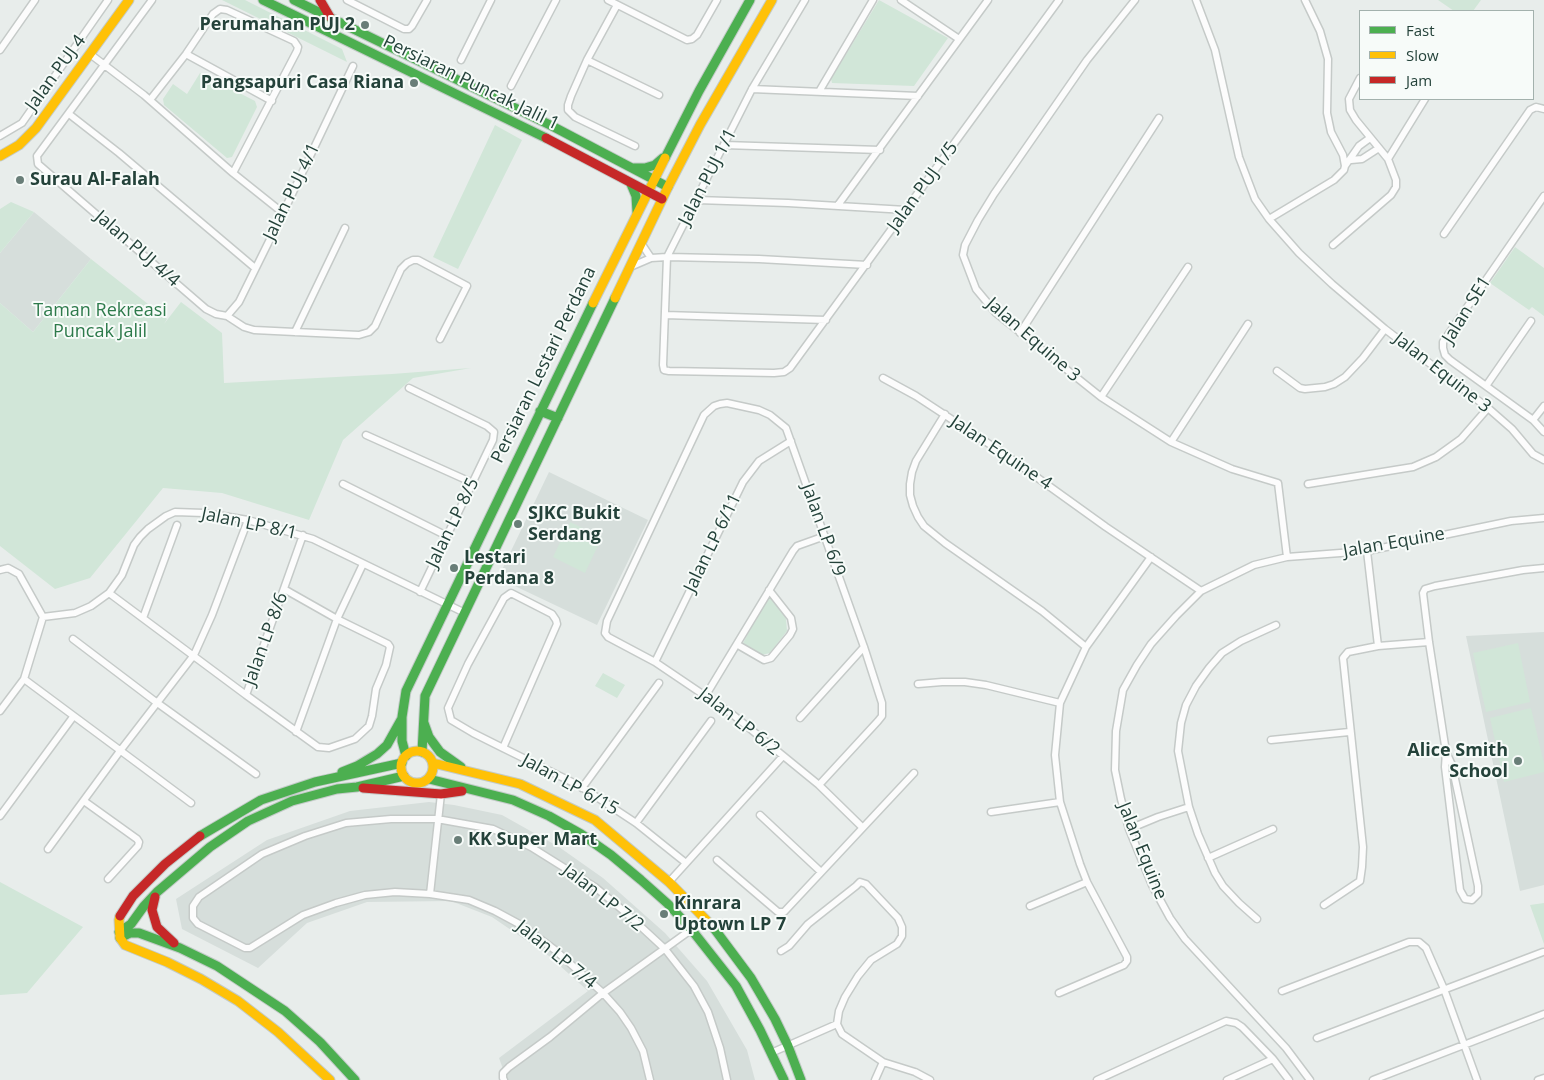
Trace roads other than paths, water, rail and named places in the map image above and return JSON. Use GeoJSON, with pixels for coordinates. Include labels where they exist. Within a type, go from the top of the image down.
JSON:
{"type":"FeatureCollection","features":[{"type":"Feature","properties":{"kind":"main road","name":"Jalan PUJ 4"},"geometry":{"type":"LineString","coordinates":[[0,156],[18,145],[36,128],[129,0]]}},
{"type":"Feature","properties":{"kind":"main road","name":"Persiaran Puncak Jalil 1"},"geometry":{"type":"LineString","coordinates":[[263,0],[513,121],[662,199]]}},
{"type":"Feature","properties":{"kind":"main road","name":"Persiaran Puncak Jalil 1"},"geometry":{"type":"LineString","coordinates":[[294,0],[309,3],[332,18],[550,125],[668,187]]}},
{"type":"Feature","properties":{"kind":"main road"},"geometry":{"type":"LineString","coordinates":[[320,0],[332,18]]}},
{"type":"Feature","properties":{"kind":"main road","name":"Persiaran Lestari Perdana"},"geometry":{"type":"LineString","coordinates":[[404,760],[402,717],[406,690],[637,212],[699,91],[750,0]]}},
{"type":"Feature","properties":{"kind":"main road","name":"Persiaran Lestari Perdana"},"geometry":{"type":"LineString","coordinates":[[422,752],[426,696],[436,671],[668,187],[700,125],[772,0]]}},
{"type":"Feature","properties":{"kind":"main road"},"geometry":{"type":"LineString","coordinates":[[301,19],[309,3]]}},
{"type":"Feature","properties":{"kind":"main road"},"geometry":{"type":"LineString","coordinates":[[631,169],[655,165],[667,155]]}},
{"type":"Feature","properties":{"kind":"main road"},"geometry":{"type":"LineString","coordinates":[[631,184],[636,196],[637,212]]}},
{"type":"Feature","properties":{"kind":"main road"},"geometry":{"type":"LineString","coordinates":[[540,411],[558,418]]}},
{"type":"Feature","properties":{"kind":"main road"},"geometry":{"type":"LineString","coordinates":[[330,1080],[314,1063],[278,1032],[238,1001],[167,962],[125,945],[120,935],[120,920],[122,912],[133,896],[165,864],[200,836],[260,800],[357,766],[377,754],[387,744],[402,717]]}},
{"type":"Feature","properties":{"kind":"main road"},"geometry":{"type":"LineString","coordinates":[[423,718],[429,738],[440,752],[468,771]]}},
{"type":"Feature","properties":{"kind":"main road"},"geometry":{"type":"LineString","coordinates":[[315,782],[404,760],[414,752],[422,752],[429,756],[433,763],[433,772],[429,779],[423,783],[416,784],[409,781],[401,770],[404,760]]}},
{"type":"Feature","properties":{"kind":"main road"},"geometry":{"type":"LineString","coordinates":[[433,763],[520,784],[595,820],[622,841],[669,882],[706,919],[752,978],[788,1046],[801,1080]]}},
{"type":"Feature","properties":{"kind":"main road"},"geometry":{"type":"LineString","coordinates":[[120,935],[157,892],[210,847],[248,821],[292,801],[337,789],[357,787],[404,776]]}},
{"type":"Feature","properties":{"kind":"main road"},"geometry":{"type":"LineString","coordinates":[[429,779],[512,800],[564,824],[626,867],[661,898],[691,929],[736,986],[784,1080]]}},
{"type":"Feature","properties":{"kind":"main road"},"geometry":{"type":"LineString","coordinates":[[357,787],[441,794],[468,790]]}},
{"type":"Feature","properties":{"kind":"main road"},"geometry":{"type":"LineString","coordinates":[[157,892],[152,910],[155,921],[166,937],[180,948]]}},
{"type":"Feature","properties":{"kind":"main road"},"geometry":{"type":"LineString","coordinates":[[120,935],[139,934],[180,948],[217,966],[285,1012],[320,1042],[355,1080]]}},
{"type":"Feature","properties":{"kind":"street"},"geometry":{"type":"LineString","coordinates":[[0,50],[35,0]]}},
{"type":"Feature","properties":{"kind":"street"},"geometry":{"type":"LineString","coordinates":[[0,136],[22,122],[108,0]]}},
{"type":"Feature","properties":{"kind":"street"},"geometry":{"type":"LineString","coordinates":[[152,0],[69,114],[119,153],[255,268]]}},
{"type":"Feature","properties":{"kind":"street"},"geometry":{"type":"LineString","coordinates":[[347,0],[404,29],[412,26],[427,0]]}},
{"type":"Feature","properties":{"kind":"street"},"geometry":{"type":"LineString","coordinates":[[461,60],[491,0]]}},
{"type":"Feature","properties":{"kind":"street"},"geometry":{"type":"LineString","coordinates":[[511,86],[556,0]]}},
{"type":"Feature","properties":{"kind":"street"},"geometry":{"type":"LineString","coordinates":[[608,0],[682,38],[692,39],[697,35],[717,0]]}},
{"type":"Feature","properties":{"kind":"street","name":"Jalan PUJ 1/1"},"geometry":{"type":"LineString","coordinates":[[784,372],[664,370],[667,257],[752,89],[805,0]]}},
{"type":"Feature","properties":{"kind":"street"},"geometry":{"type":"LineString","coordinates":[[820,90],[873,0]]}},
{"type":"Feature","properties":{"kind":"street"},"geometry":{"type":"LineString","coordinates":[[901,0],[959,39]]}},
{"type":"Feature","properties":{"kind":"street"},"geometry":{"type":"LineString","coordinates":[[838,206],[988,0]]}},
{"type":"Feature","properties":{"kind":"street","name":"Jalan PUJ 1/5"},"geometry":{"type":"LineString","coordinates":[[784,372],[790,368],[867,265],[1059,0]]}},
{"type":"Feature","properties":{"kind":"street","name":"Jalan Equine 3"},"geometry":{"type":"LineString","coordinates":[[1135,0],[1086,60],[994,194],[965,245],[963,255],[976,288],[996,313],[1101,397],[1171,442],[1232,469],[1278,483],[1287,557]]}},
{"type":"Feature","properties":{"kind":"street","name":"Jalan Equine 3"},"geometry":{"type":"LineString","coordinates":[[1196,0],[1215,50],[1238,157],[1255,199],[1268,219],[1299,253],[1326,278],[1385,329],[1488,408],[1512,429],[1533,454],[1544,460]]}},
{"type":"Feature","properties":{"kind":"street"},"geometry":{"type":"LineString","coordinates":[[1268,219],[1334,180],[1344,170],[1343,155],[1331,132],[1327,113],[1328,59],[1320,31],[1305,0]]}},
{"type":"Feature","properties":{"kind":"street"},"geometry":{"type":"LineString","coordinates":[[617,5],[586,60],[571,96],[568,110],[575,117],[635,146]]}},
{"type":"Feature","properties":{"kind":"street"},"geometry":{"type":"LineString","coordinates":[[150,100],[186,54],[213,14],[220,9],[227,10],[294,41],[298,47],[297,51],[233,173]]}},
{"type":"Feature","properties":{"kind":"street"},"geometry":{"type":"LineString","coordinates":[[90,54],[106,64],[150,100],[233,173],[283,213]]}},
{"type":"Feature","properties":{"kind":"street"},"geometry":{"type":"LineString","coordinates":[[186,54],[272,101]]}},
{"type":"Feature","properties":{"kind":"street"},"geometry":{"type":"LineString","coordinates":[[586,60],[659,95]]}},
{"type":"Feature","properties":{"kind":"street","name":"Jalan PUJ 4/1"},"geometry":{"type":"LineString","coordinates":[[227,316],[239,302],[353,66]]}},
{"type":"Feature","properties":{"kind":"street"},"geometry":{"type":"LineString","coordinates":[[1334,245],[1391,195],[1396,187],[1396,180],[1388,159],[1350,110],[1349,99],[1359,80]]}},
{"type":"Feature","properties":{"kind":"street"},"geometry":{"type":"LineString","coordinates":[[752,89],[820,90],[918,96]]}},
{"type":"Feature","properties":{"kind":"street"},"geometry":{"type":"LineString","coordinates":[[1388,159],[1424,100]]}},
{"type":"Feature","properties":{"kind":"street"},"geometry":{"type":"LineString","coordinates":[[1444,234],[1530,110],[1536,107],[1544,109]]}},
{"type":"Feature","properties":{"kind":"street","name":"Jalan PUJ 4/4"},"geometry":{"type":"LineString","coordinates":[[69,114],[40,152],[37,160],[41,167],[206,309],[216,314],[227,316],[244,328],[254,330],[359,335],[368,332],[375,326],[401,269],[406,263],[418,260],[467,286],[440,339]]}},
{"type":"Feature","properties":{"kind":"street"},"geometry":{"type":"LineString","coordinates":[[1020,333],[1159,118]]}},
{"type":"Feature","properties":{"kind":"street"},"geometry":{"type":"LineString","coordinates":[[1344,166],[1351,160],[1360,146],[1370,138]]}},
{"type":"Feature","properties":{"kind":"street"},"geometry":{"type":"LineString","coordinates":[[724,145],[880,150]]}},
{"type":"Feature","properties":{"kind":"street"},"geometry":{"type":"LineString","coordinates":[[1351,160],[1362,159],[1379,148]]}},
{"type":"Feature","properties":{"kind":"street","name":"Jalan SE1"},"geometry":{"type":"LineString","coordinates":[[1544,196],[1443,342],[1442,348],[1445,355],[1535,422],[1544,432]]}},
{"type":"Feature","properties":{"kind":"street"},"geometry":{"type":"LineString","coordinates":[[697,200],[906,210]]}},
{"type":"Feature","properties":{"kind":"street"},"geometry":{"type":"LineString","coordinates":[[295,332],[345,228]]}},
{"type":"Feature","properties":{"kind":"street"},"geometry":{"type":"LineString","coordinates":[[641,244],[651,258]]}},
{"type":"Feature","properties":{"kind":"street"},"geometry":{"type":"LineString","coordinates":[[630,267],[651,258],[667,257],[760,259],[867,265]]}},
{"type":"Feature","properties":{"kind":"street"},"geometry":{"type":"LineString","coordinates":[[1101,397],[1188,266]]}},
{"type":"Feature","properties":{"kind":"street"},"geometry":{"type":"LineString","coordinates":[[665,315],[826,320]]}},
{"type":"Feature","properties":{"kind":"street"},"geometry":{"type":"LineString","coordinates":[[1486,386],[1531,321]]}},
{"type":"Feature","properties":{"kind":"street"},"geometry":{"type":"LineString","coordinates":[[1171,442],[1248,324]]}},
{"type":"Feature","properties":{"kind":"street"},"geometry":{"type":"LineString","coordinates":[[1277,371],[1300,388],[1325,387],[1334,384],[1345,377],[1363,358],[1385,329]]}},
{"type":"Feature","properties":{"kind":"street"},"geometry":{"type":"LineString","coordinates":[[883,378],[945,414]]}},
{"type":"Feature","properties":{"kind":"street","name":"Jalan LP 8/5"},"geometry":{"type":"LineString","coordinates":[[409,388],[487,426],[494,432],[493,440],[420,592]]}},
{"type":"Feature","properties":{"kind":"street","name":"Jalan LP 6/9"},"geometry":{"type":"LineString","coordinates":[[605,633],[607,621],[704,415],[714,406],[720,404],[759,410],[770,415],[786,428],[882,703],[882,716],[819,785]]}},
{"type":"Feature","properties":{"kind":"street"},"geometry":{"type":"LineString","coordinates":[[1535,422],[1544,406]]}},
{"type":"Feature","properties":{"kind":"street"},"geometry":{"type":"LineString","coordinates":[[1308,484],[1413,467],[1436,458],[1460,439],[1488,408]]}},
{"type":"Feature","properties":{"kind":"street","name":"Jalan Equine 4"},"geometry":{"type":"LineString","coordinates":[[1086,647],[1042,610],[945,543],[924,526],[913,506],[910,495],[912,472],[916,461],[945,414],[1004,452],[1201,592]]}},
{"type":"Feature","properties":{"kind":"street"},"geometry":{"type":"LineString","coordinates":[[366,435],[473,483]]}},
{"type":"Feature","properties":{"kind":"street","name":"Jalan LP 6/11"},"geometry":{"type":"LineString","coordinates":[[655,662],[742,482],[759,461],[791,441]]}},
{"type":"Feature","properties":{"kind":"street"},"geometry":{"type":"LineString","coordinates":[[342,484],[447,536]]}},
{"type":"Feature","properties":{"kind":"street","name":"Jalan LP 8/1"},"geometry":{"type":"LineString","coordinates":[[44,617],[81,610],[100,601],[109,593],[122,575],[134,545],[140,536],[166,516],[175,512],[204,513],[248,520],[313,538],[465,613]]}},
{"type":"Feature","properties":{"kind":"street","name":"Jalan Equine"},"geometry":{"type":"LineString","coordinates":[[1310,1080],[1280,1042],[1180,932],[1152,885],[1130,829],[1115,770],[1116,731],[1123,690],[1136,665],[1152,644],[1176,616],[1201,592],[1254,565],[1287,557],[1367,551],[1511,521],[1544,518]]}},
{"type":"Feature","properties":{"kind":"street"},"geometry":{"type":"LineString","coordinates":[[48,849],[156,702],[194,655],[212,615],[248,520]]}},
{"type":"Feature","properties":{"kind":"street"},"geometry":{"type":"LineString","coordinates":[[143,618],[177,525]]}},
{"type":"Feature","properties":{"kind":"street","name":"Jalan LP 8/6"},"geometry":{"type":"LineString","coordinates":[[109,593],[246,695],[303,535]]}},
{"type":"Feature","properties":{"kind":"street"},"geometry":{"type":"LineString","coordinates":[[706,695],[738,645],[769,590],[798,546],[825,536]]}},
{"type":"Feature","properties":{"kind":"street"},"geometry":{"type":"LineString","coordinates":[[1367,551],[1378,646]]}},
{"type":"Feature","properties":{"kind":"street"},"geometry":{"type":"LineString","coordinates":[[1059,993],[1124,965],[1127,961],[1127,957],[1088,882],[1060,802],[1055,755],[1060,703],[1086,647],[1151,557]]}},
{"type":"Feature","properties":{"kind":"street"},"geometry":{"type":"LineString","coordinates":[[296,732],[338,619],[363,564]]}},
{"type":"Feature","properties":{"kind":"street"},"geometry":{"type":"LineString","coordinates":[[0,570],[8,568],[19,574],[44,617],[24,678],[0,711]]}},
{"type":"Feature","properties":{"kind":"street"},"geometry":{"type":"LineString","coordinates":[[1446,752],[1452,765],[1478,886],[1478,894],[1472,900],[1465,899],[1460,890],[1445,767],[1446,752],[1429,642],[1424,598],[1425,589],[1522,570],[1544,568]]}},
{"type":"Feature","properties":{"kind":"street"},"geometry":{"type":"LineString","coordinates":[[246,695],[318,747],[329,748],[355,739],[369,726],[376,689],[386,665],[389,645],[284,589]]}},
{"type":"Feature","properties":{"kind":"street"},"geometry":{"type":"LineString","coordinates":[[738,645],[764,660],[771,658],[790,635],[793,629],[791,618],[782,604],[769,590]]}},
{"type":"Feature","properties":{"kind":"street","name":"Jalan LP 6/15"},"geometry":{"type":"LineString","coordinates":[[503,748],[557,624],[552,614],[511,594],[506,595],[501,602],[468,664],[448,708],[449,716],[454,722],[503,748],[582,788],[636,822],[686,863]]}},
{"type":"Feature","properties":{"kind":"street"},"geometry":{"type":"LineString","coordinates":[[1258,919],[1223,886],[1208,858],[1189,807],[1178,750],[1181,723],[1186,705],[1196,686],[1222,653],[1241,641],[1276,625]]}},
{"type":"Feature","properties":{"kind":"street","name":"Jalan LP 6/2"},"geometry":{"type":"LineString","coordinates":[[605,633],[608,637],[655,662],[732,714],[819,785],[862,827]]}},
{"type":"Feature","properties":{"kind":"street"},"geometry":{"type":"LineString","coordinates":[[73,639],[256,774]]}},
{"type":"Feature","properties":{"kind":"street"},"geometry":{"type":"LineString","coordinates":[[1324,905],[1360,881],[1363,847],[1342,658],[1348,652],[1378,646],[1429,642]]}},
{"type":"Feature","properties":{"kind":"street"},"geometry":{"type":"LineString","coordinates":[[800,718],[864,647]]}},
{"type":"Feature","properties":{"kind":"street"},"geometry":{"type":"LineString","coordinates":[[24,678],[191,803]]}},
{"type":"Feature","properties":{"kind":"street"},"geometry":{"type":"LineString","coordinates":[[918,684],[965,682],[986,685],[1060,703]]}},
{"type":"Feature","properties":{"kind":"street"},"geometry":{"type":"LineString","coordinates":[[582,788],[659,683]]}},
{"type":"Feature","properties":{"kind":"street"},"geometry":{"type":"LineString","coordinates":[[0,816],[73,716]]}},
{"type":"Feature","properties":{"kind":"street"},"geometry":{"type":"LineString","coordinates":[[636,822],[710,721]]}},
{"type":"Feature","properties":{"kind":"street"},"geometry":{"type":"LineString","coordinates":[[1271,740],[1350,732]]}},
{"type":"Feature","properties":{"kind":"street"},"geometry":{"type":"LineString","coordinates":[[669,882],[783,756]]}},
{"type":"Feature","properties":{"kind":"street"},"geometry":{"type":"LineString","coordinates":[[717,860],[775,910],[781,913],[786,910],[914,773]]}},
{"type":"Feature","properties":{"kind":"street"},"geometry":{"type":"LineString","coordinates":[[430,894],[441,794]]}},
{"type":"Feature","properties":{"kind":"street"},"geometry":{"type":"LineString","coordinates":[[84,801],[139,842],[138,846],[108,879]]}},
{"type":"Feature","properties":{"kind":"street"},"geometry":{"type":"LineString","coordinates":[[991,812],[1060,802]]}},
{"type":"Feature","properties":{"kind":"street"},"geometry":{"type":"LineString","coordinates":[[1130,829],[1189,807]]}},
{"type":"Feature","properties":{"kind":"street"},"geometry":{"type":"LineString","coordinates":[[760,815],[820,872]]}},
{"type":"Feature","properties":{"kind":"street","name":"Jalan LP 7/2"},"geometry":{"type":"LineString","coordinates":[[193,918],[193,906],[199,898],[234,872],[270,849],[352,822],[390,819],[438,819],[493,829],[531,847],[594,887],[625,912],[665,950],[694,986],[708,1012],[720,1048],[727,1080]]}},
{"type":"Feature","properties":{"kind":"street"},"geometry":{"type":"LineString","coordinates":[[1208,858],[1273,829]]}},
{"type":"Feature","properties":{"kind":"street"},"geometry":{"type":"LineString","coordinates":[[781,951],[789,946],[808,924],[860,882],[866,884],[898,918],[902,927],[902,936],[898,944],[871,960],[858,976],[844,997],[837,1024],[842,1034],[883,1062],[915,1072],[930,1080]]}},
{"type":"Feature","properties":{"kind":"street"},"geometry":{"type":"LineString","coordinates":[[1030,906],[1088,882]]}},
{"type":"Feature","properties":{"kind":"street","name":"Jalan LP 7/4"},"geometry":{"type":"LineString","coordinates":[[193,918],[198,924],[210,931],[245,948],[250,948],[304,915],[336,903],[372,894],[395,892],[430,894],[469,900],[522,925],[555,950],[603,993],[631,1028],[643,1051],[650,1080]]}},
{"type":"Feature","properties":{"kind":"street"},"geometry":{"type":"LineString","coordinates":[[504,1076],[603,993],[706,919]]}},
{"type":"Feature","properties":{"kind":"street"},"geometry":{"type":"LineString","coordinates":[[1282,990],[1415,941],[1419,942],[1426,948],[1444,989],[1477,1080]]}},
{"type":"Feature","properties":{"kind":"street"},"geometry":{"type":"LineString","coordinates":[[1317,1038],[1543,952]]}},
{"type":"Feature","properties":{"kind":"street"},"geometry":{"type":"LineString","coordinates":[[1373,1080],[1544,1014]]}},
{"type":"Feature","properties":{"kind":"street"},"geometry":{"type":"LineString","coordinates":[[1097,1080],[1226,1021],[1236,1023],[1242,1027],[1289,1080]]}},
{"type":"Feature","properties":{"kind":"street"},"geometry":{"type":"LineString","coordinates":[[771,1052],[837,1024]]}},
{"type":"Feature","properties":{"kind":"street"},"geometry":{"type":"LineString","coordinates":[[1227,1080],[1273,1060]]}},
{"type":"Feature","properties":{"kind":"street"},"geometry":{"type":"LineString","coordinates":[[875,1080],[883,1062]]}},
{"type":"Feature","properties":{"kind":"street"},"geometry":{"type":"LineString","coordinates":[[1538,1080],[1544,1078]]}},
{"type":"Feature","properties":{"kind":"place","name":"Perumahan PUJ 2"},"geometry":{"type":"Point","coordinates":[365,25]}},
{"type":"Feature","properties":{"kind":"place","name":"Pangsapuri Casa Riana"},"geometry":{"type":"Point","coordinates":[414,83]}},
{"type":"Feature","properties":{"kind":"place","name":"Surau Al-Falah"},"geometry":{"type":"Point","coordinates":[20,180]}},
{"type":"Feature","properties":{"kind":"place","name":"SJKC Bukit Serdang"},"geometry":{"type":"Point","coordinates":[518,524]}},
{"type":"Feature","properties":{"kind":"place","name":"Lestari Perdana 8"},"geometry":{"type":"Point","coordinates":[454,568]}},
{"type":"Feature","properties":{"kind":"place","name":"Alice Smith School"},"geometry":{"type":"Point","coordinates":[1518,761]}},
{"type":"Feature","properties":{"kind":"place","name":"KK Super Mart"},"geometry":{"type":"Point","coordinates":[458,840]}},
{"type":"Feature","properties":{"kind":"place","name":"Kinrara Uptown LP 7"},"geometry":{"type":"Point","coordinates":[664,914]}},
{"type":"Feature","properties":{"kind":"park label","name":"Taman Rekreasi Puncak Jalil"},"geometry":{"type":"Point","coordinates":[100,321]}}]}
